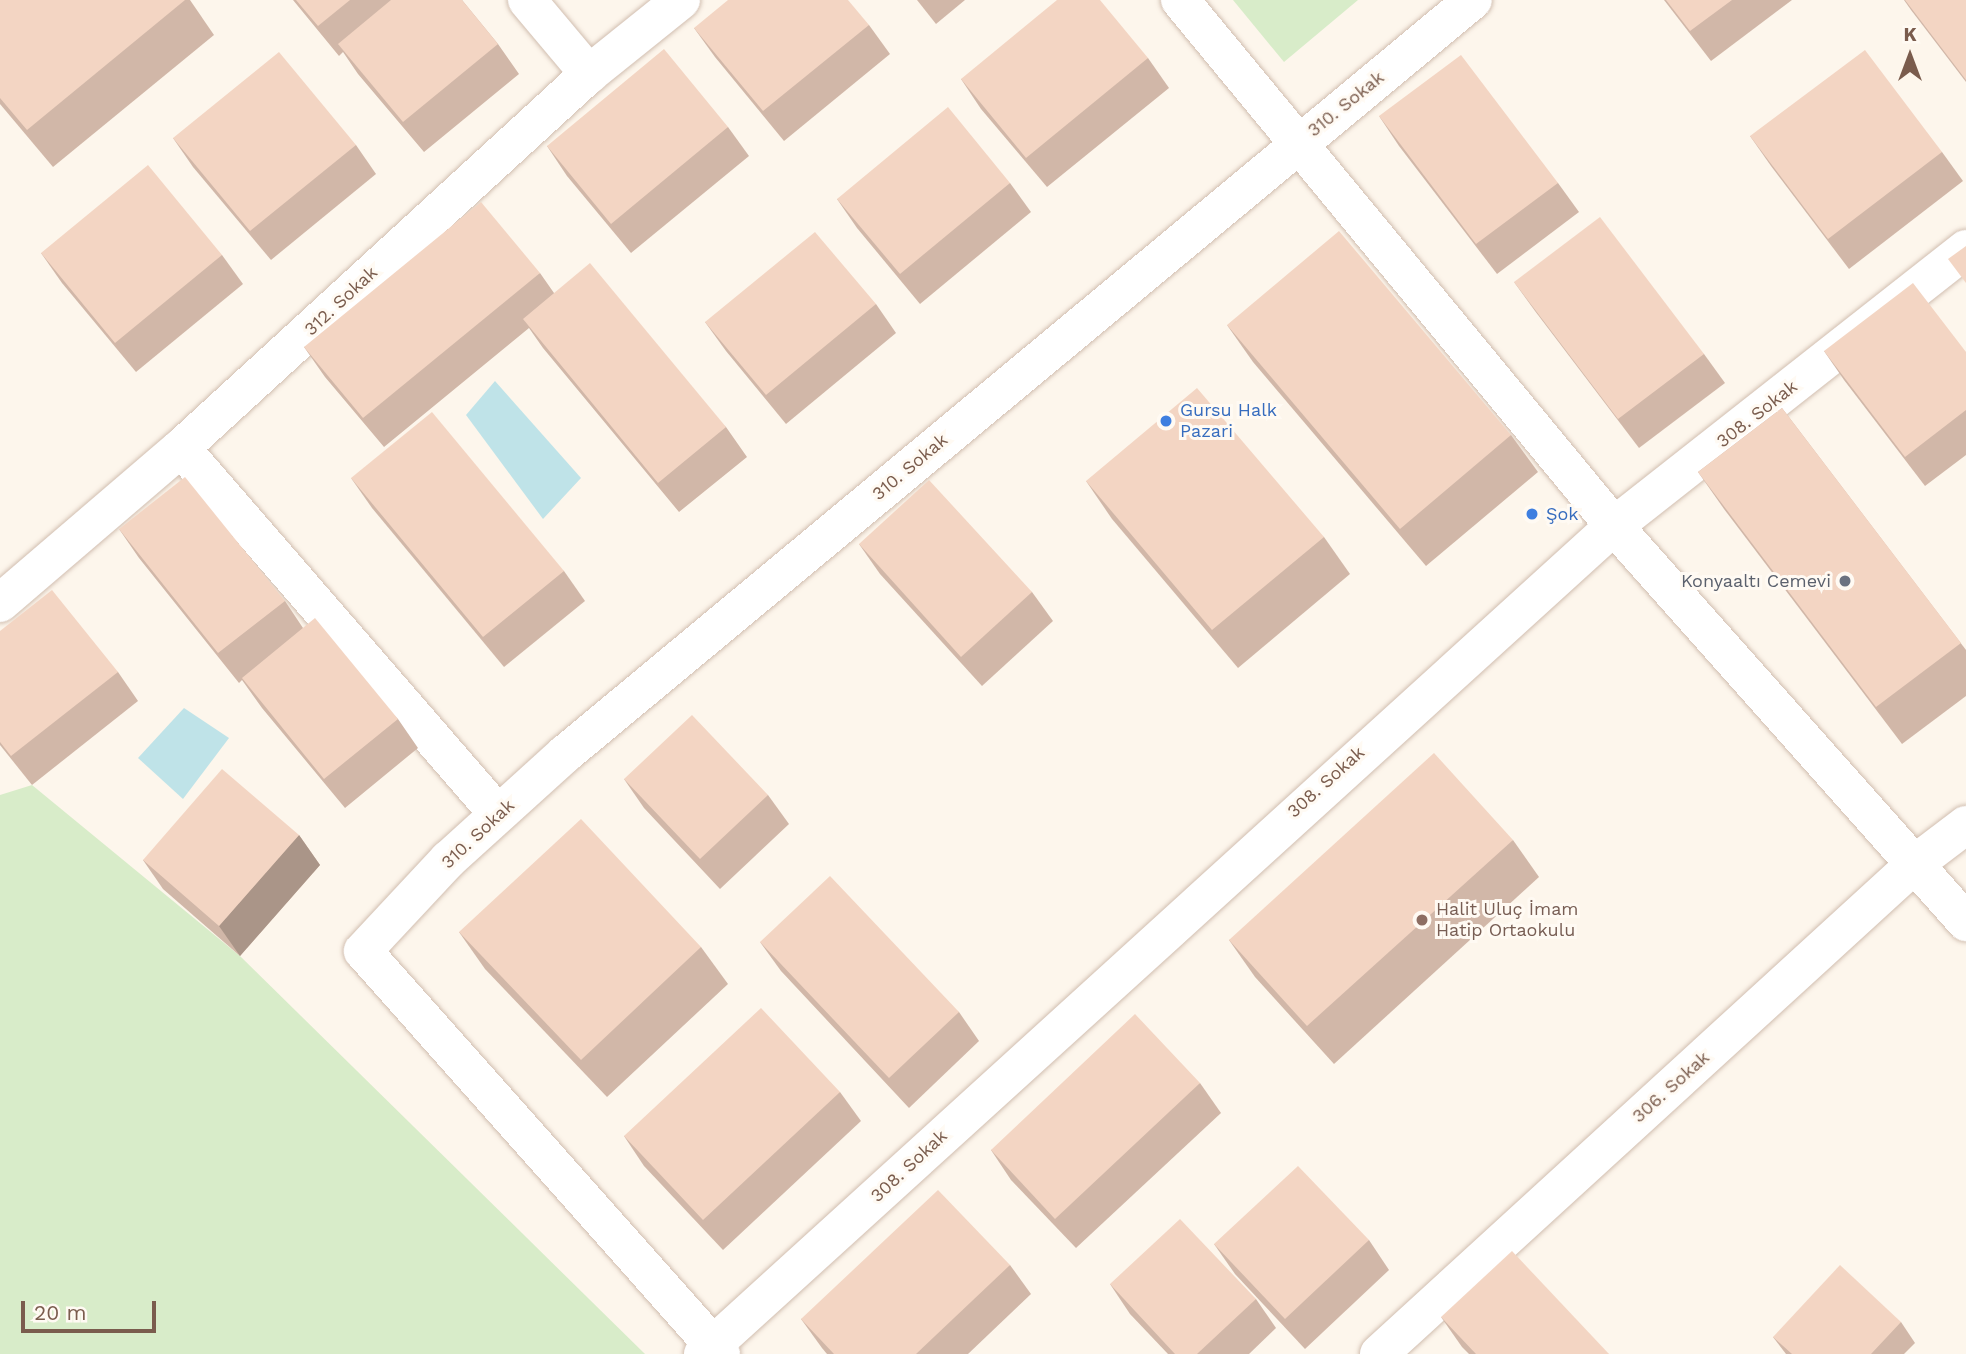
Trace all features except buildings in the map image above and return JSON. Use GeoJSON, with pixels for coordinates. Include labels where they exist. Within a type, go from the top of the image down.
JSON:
{"type":"FeatureCollection","features":[{"type":"Feature","properties":{"kind":"street"},"geometry":{"type":"LineString","coordinates":[[527,0],[589,74]]}},
{"type":"Feature","properties":{"kind":"street","name":"312. Sokak"},"geometry":{"type":"LineString","coordinates":[[0,603],[181,448],[589,74],[681,0]]}},
{"type":"Feature","properties":{"kind":"street"},"geometry":{"type":"LineString","coordinates":[[1180,0],[1614,526],[1966,922]]}},
{"type":"Feature","properties":{"kind":"street","name":"310. Sokak"},"geometry":{"type":"LineString","coordinates":[[712,1351],[363,951],[498,814],[1473,0]]}},
{"type":"Feature","properties":{"kind":"street","name":"308. Sokak"},"geometry":{"type":"LineString","coordinates":[[712,1351],[1614,526],[1966,249]]}},
{"type":"Feature","properties":{"kind":"street"},"geometry":{"type":"LineString","coordinates":[[181,448],[498,814]]}},
{"type":"Feature","properties":{"kind":"street","name":"306. Sokak"},"geometry":{"type":"LineString","coordinates":[[1379,1354],[1916,863],[1966,825]]}},
{"type":"Feature","properties":{"kind":"green space"},"geometry":{"type":"Polygon","coordinates":[[[1233,0],[1358,0],[1284,62],[1233,0]]]}},
{"type":"Feature","properties":{"kind":"green space"},"geometry":{"type":"Polygon","coordinates":[[[32,785],[240,956],[645,1354],[0,1354],[0,795],[32,785]]]}},
{"type":"Feature","properties":{"kind":"water"},"geometry":{"type":"Polygon","coordinates":[[[495,381],[581,478],[543,519],[466,415],[495,381]]]}},
{"type":"Feature","properties":{"kind":"water"},"geometry":{"type":"Polygon","coordinates":[[[184,708],[229,738],[183,799],[138,758],[184,708]]]}},
{"type":"Feature","properties":{"kind":"place","name":"Gursu Halk Pazari"},"geometry":{"type":"Point","coordinates":[1166,421]}},
{"type":"Feature","properties":{"kind":"place","name":"Şok"},"geometry":{"type":"Point","coordinates":[1532,514]}},
{"type":"Feature","properties":{"kind":"place","name":"Konyaaltı Cemevi"},"geometry":{"type":"Point","coordinates":[1845,581]}},
{"type":"Feature","properties":{"kind":"place","name":"Halit Uluç İmam Hatip Ortaokulu"},"geometry":{"type":"Point","coordinates":[1422,920]}}]}
